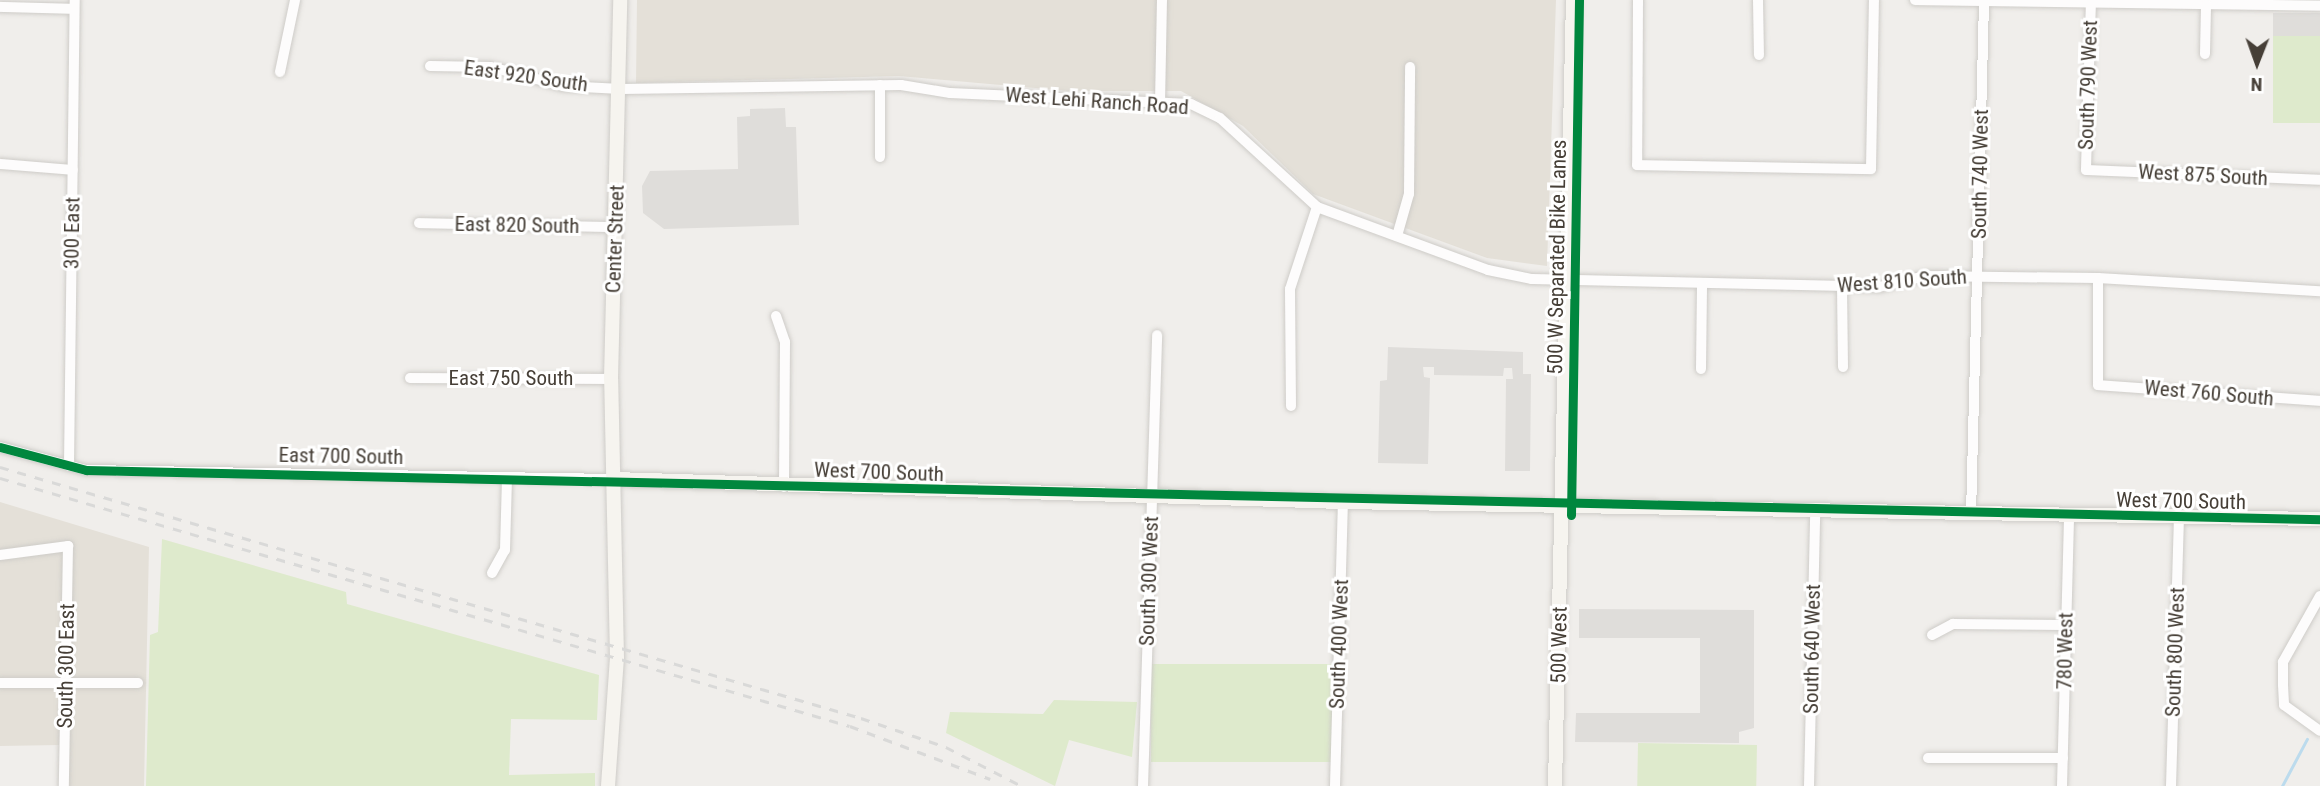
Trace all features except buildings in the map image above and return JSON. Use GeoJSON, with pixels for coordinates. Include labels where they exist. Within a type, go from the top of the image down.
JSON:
{"type":"FeatureCollection","features":[{"type":"Feature","properties":{"kind":"street"},"geometry":{"type":"LineString","coordinates":[[280,72],[295,0]]}},
{"type":"Feature","properties":{"kind":"street","name":"Center Street"},"geometry":{"type":"LineString","coordinates":[[608,786],[614,593],[611,379],[621,89],[621,0]]}},
{"type":"Feature","properties":{"kind":"street"},"geometry":{"type":"LineString","coordinates":[[1160,103],[1162,0]]}},
{"type":"Feature","properties":{"kind":"street"},"geometry":{"type":"LineString","coordinates":[[1567,282],[1573,0]]}},
{"type":"Feature","properties":{"kind":"street"},"geometry":{"type":"LineString","coordinates":[[1638,0],[1637,165],[1871,169],[1874,0]]}},
{"type":"Feature","properties":{"kind":"street"},"geometry":{"type":"LineString","coordinates":[[1758,0],[1759,55]]}},
{"type":"Feature","properties":{"kind":"street"},"geometry":{"type":"LineString","coordinates":[[1915,0],[2320,6]]}},
{"type":"Feature","properties":{"kind":"street","name":"South 740 West"},"geometry":{"type":"LineString","coordinates":[[1971,515],[1984,2]]}},
{"type":"Feature","properties":{"kind":"street","name":"South 790 West"},"geometry":{"type":"LineString","coordinates":[[2085,170],[2090,2]]}},
{"type":"Feature","properties":{"kind":"street"},"geometry":{"type":"LineString","coordinates":[[0,8],[74,5]]}},
{"type":"Feature","properties":{"kind":"street","name":"300 East"},"geometry":{"type":"LineString","coordinates":[[69,466],[74,5]]}},
{"type":"Feature","properties":{"kind":"street"},"geometry":{"type":"LineString","coordinates":[[2205,54],[2206,5]]}},
{"type":"Feature","properties":{"kind":"street","name":"East 920 South"},"geometry":{"type":"LineString","coordinates":[[430,65],[491,67],[563,86],[621,89]]}},
{"type":"Feature","properties":{"kind":"street"},"geometry":{"type":"LineString","coordinates":[[1397,236],[1409,194],[1410,67]]}},
{"type":"Feature","properties":{"kind":"street"},"geometry":{"type":"LineString","coordinates":[[880,85],[880,157]]}},
{"type":"Feature","properties":{"kind":"street","name":"West Lehi Ranch Road"},"geometry":{"type":"LineString","coordinates":[[621,89],[880,85],[1191,104],[1220,118],[1317,207],[1488,270],[1567,282]]}},
{"type":"Feature","properties":{"kind":"street"},"geometry":{"type":"LineString","coordinates":[[0,164],[73,170]]}},
{"type":"Feature","properties":{"kind":"street","name":"West 875 South"},"geometry":{"type":"LineString","coordinates":[[2085,170],[2320,180]]}},
{"type":"Feature","properties":{"kind":"street"},"geometry":{"type":"LineString","coordinates":[[1291,406],[1290,289],[1317,207]]}},
{"type":"Feature","properties":{"kind":"street","name":"East 820 South"},"geometry":{"type":"LineString","coordinates":[[419,223],[615,227]]}},
{"type":"Feature","properties":{"kind":"street","name":"West 810 South"},"geometry":{"type":"LineString","coordinates":[[1567,282],[1843,286],[1978,277],[2098,278],[2320,290]]}},
{"type":"Feature","properties":{"kind":"street","name":"West 760 South"},"geometry":{"type":"LineString","coordinates":[[2098,278],[2098,385],[2320,401]]}},
{"type":"Feature","properties":{"kind":"street","name":"500 West"},"geometry":{"type":"LineString","coordinates":[[1555,786],[1567,282]]}},
{"type":"Feature","properties":{"kind":"street"},"geometry":{"type":"LineString","coordinates":[[1701,369],[1702,284]]}},
{"type":"Feature","properties":{"kind":"street"},"geometry":{"type":"LineString","coordinates":[[1843,286],[1843,367]]}},
{"type":"Feature","properties":{"kind":"street"},"geometry":{"type":"LineString","coordinates":[[776,316],[785,342],[784,487]]}},
{"type":"Feature","properties":{"kind":"street","name":"South 300 West"},"geometry":{"type":"LineString","coordinates":[[1143,786],[1157,335]]}},
{"type":"Feature","properties":{"kind":"street","name":"East 750 South"},"geometry":{"type":"LineString","coordinates":[[410,378],[611,379]]}},
{"type":"Feature","properties":{"kind":"street","name":"East 700 South"},"geometry":{"type":"LineString","coordinates":[[0,447],[69,466],[614,479]]}},
{"type":"Feature","properties":{"kind":"street"},"geometry":{"type":"LineString","coordinates":[[492,572],[505,550],[506,477]]}},
{"type":"Feature","properties":{"kind":"street","name":"West 700 South"},"geometry":{"type":"LineString","coordinates":[[614,479],[784,487],[1343,502],[1563,504],[2179,519],[2320,519]]}},
{"type":"Feature","properties":{"kind":"street","name":"South 400 West"},"geometry":{"type":"LineString","coordinates":[[1335,786],[1343,502]]}},
{"type":"Feature","properties":{"kind":"street","name":"South 640 West"},"geometry":{"type":"LineString","coordinates":[[1809,786],[1815,512]]}},
{"type":"Feature","properties":{"kind":"street","name":"780 West"},"geometry":{"type":"LineString","coordinates":[[2062,786],[2069,516]]}},
{"type":"Feature","properties":{"kind":"street","name":"South 800 West"},"geometry":{"type":"LineString","coordinates":[[2171,786],[2179,519]]}},
{"type":"Feature","properties":{"kind":"street","name":"South 300 East"},"geometry":{"type":"LineString","coordinates":[[0,555],[68,546],[64,786]]}},
{"type":"Feature","properties":{"kind":"street"},"geometry":{"type":"LineString","coordinates":[[2320,596],[2283,662],[2283,685],[2284,705],[2320,731]]}},
{"type":"Feature","properties":{"kind":"street"},"geometry":{"type":"LineString","coordinates":[[1932,635],[1953,624],[2065,625]]}},
{"type":"Feature","properties":{"kind":"street"},"geometry":{"type":"LineString","coordinates":[[0,683],[138,683]]}},
{"type":"Feature","properties":{"kind":"street"},"geometry":{"type":"LineString","coordinates":[[1928,758],[2063,758]]}},
{"type":"Feature","properties":{"kind":"shaded area"},"geometry":{"type":"Polygon","coordinates":[[[637,0],[1556,0],[1547,266],[1487,258],[1313,194],[1243,126],[1181,91],[1069,91],[899,76],[636,83],[637,0]]]}},
{"type":"Feature","properties":{"kind":"shaded area"},"geometry":{"type":"Polygon","coordinates":[[[2273,13],[2320,13],[2320,36],[2273,36],[2273,13]]]}},
{"type":"Feature","properties":{"kind":"shaded area"},"geometry":{"type":"Polygon","coordinates":[[[785,108],[786,127],[796,127],[799,225],[664,229],[643,213],[642,186],[650,171],[738,169],[737,117],[750,116],[750,109],[785,108]]]}},
{"type":"Feature","properties":{"kind":"shaded area"},"geometry":{"type":"Polygon","coordinates":[[[1388,347],[1523,352],[1523,374],[1531,374],[1530,471],[1505,471],[1506,379],[1513,379],[1512,368],[1504,368],[1503,376],[1434,375],[1434,367],[1423,367],[1424,377],[1430,378],[1428,464],[1378,463],[1380,381],[1387,380],[1388,347]]]}},
{"type":"Feature","properties":{"kind":"shaded area"},"geometry":{"type":"Polygon","coordinates":[[[0,502],[149,547],[144,786],[59,786],[59,745],[0,746],[0,502]]]}},
{"type":"Feature","properties":{"kind":"shaded area"},"geometry":{"type":"Polygon","coordinates":[[[1579,609],[1754,610],[1754,728],[1739,732],[1739,743],[1575,742],[1576,713],[1700,713],[1700,638],[1579,638],[1579,609]]]}},
{"type":"Feature","properties":{"kind":"green space"},"geometry":{"type":"Polygon","coordinates":[[[2273,13],[2320,13],[2320,123],[2273,123],[2273,13]]]}},
{"type":"Feature","properties":{"kind":"green space"},"geometry":{"type":"Polygon","coordinates":[[[162,539],[346,592],[347,604],[599,675],[597,720],[511,719],[509,775],[595,773],[595,786],[146,786],[150,635],[158,632],[162,539]]]}},
{"type":"Feature","properties":{"kind":"green space"},"geometry":{"type":"Polygon","coordinates":[[[1151,664],[1334,664],[1334,762],[1151,762],[1151,664]]]}},
{"type":"Feature","properties":{"kind":"green space"},"geometry":{"type":"Polygon","coordinates":[[[1054,700],[1137,702],[1132,757],[1069,740],[1055,786],[946,733],[950,712],[1043,714],[1054,700]]]}},
{"type":"Feature","properties":{"kind":"green space"},"geometry":{"type":"Polygon","coordinates":[[[1638,743],[1757,745],[1756,786],[1637,786],[1638,743]]]}},
{"type":"Feature","properties":{"kind":"waterway"},"geometry":{"type":"LineString","coordinates":[[2282,786],[2307,739]]}},
{"type":"Feature","properties":{"kind":"railway"},"geometry":{"type":"LineString","coordinates":[[0,467],[861,718],[946,747],[1022,786]]}},
{"type":"Feature","properties":{"kind":"railway"},"geometry":{"type":"LineString","coordinates":[[0,478],[850,726],[990,779]]}},
{"type":"Feature","properties":{"kind":"cycle path","name":"500 W Separated Bike Lanes"},"geometry":{"type":"LineString","coordinates":[[1571,515],[1579,0]]}},
{"type":"Feature","properties":{"kind":"cycle path"},"geometry":{"type":"LineString","coordinates":[[0,447],[86,470],[2320,519]]}}]}
